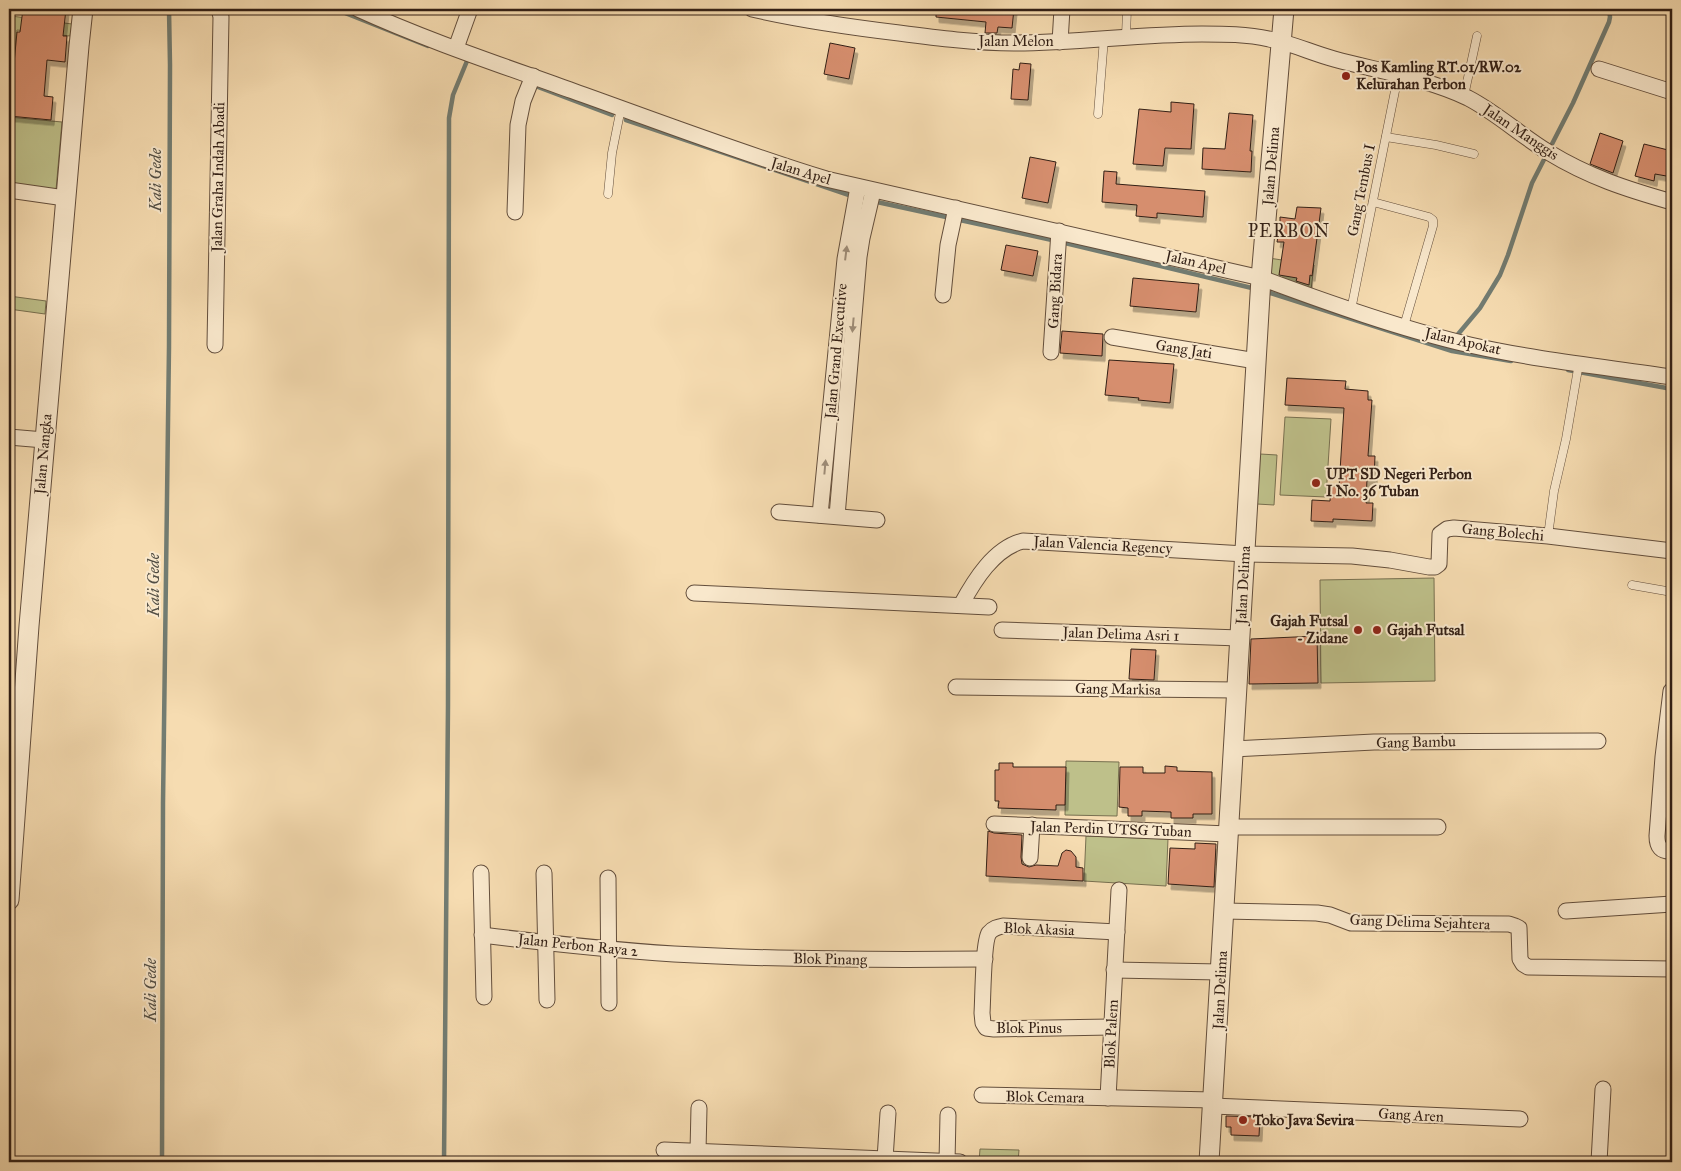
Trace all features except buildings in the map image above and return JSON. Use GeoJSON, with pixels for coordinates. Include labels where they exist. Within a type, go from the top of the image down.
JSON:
{"type":"FeatureCollection","features":[{"type":"Feature","properties":{"kind":"street","name":"Jalan Nangka"},"geometry":{"type":"LineString","coordinates":[[9,900],[44,440],[84,9]]}},
{"type":"Feature","properties":{"kind":"street","name":"Jalan Graha Indah Abadi"},"geometry":{"type":"LineString","coordinates":[[215,345],[221,17],[219,9]]}},
{"type":"Feature","properties":{"kind":"street","name":"Jalan Apel"},"geometry":{"type":"LineString","coordinates":[[358,9],[456,48],[780,165],[954,216],[1059,231],[1261,287]]}},
{"type":"Feature","properties":{"kind":"street"},"geometry":{"type":"LineString","coordinates":[[456,48],[470,9]]}},
{"type":"Feature","properties":{"kind":"street","name":"Jalan Melon"},"geometry":{"type":"LineString","coordinates":[[752,9],[777,12],[835,25],[973,41],[1012,43],[1060,42],[1126,36],[1232,34],[1281,42]]}},
{"type":"Feature","properties":{"kind":"street"},"geometry":{"type":"LineString","coordinates":[[1060,42],[1062,9]]}},
{"type":"Feature","properties":{"kind":"street","name":"Jalan Delima"},"geometry":{"type":"LineString","coordinates":[[1209,1162],[1256,360],[1284,9]]}},
{"type":"Feature","properties":{"kind":"street","name":"Jalan Manggis"},"geometry":{"type":"LineString","coordinates":[[1281,42],[1335,60],[1398,76],[1464,96],[1493,112],[1535,143],[1570,164],[1618,187],[1672,202]]}},
{"type":"Feature","properties":{"kind":"street"},"geometry":{"type":"LineString","coordinates":[[1598,69],[1672,92]]}},
{"type":"Feature","properties":{"kind":"street"},"geometry":{"type":"LineString","coordinates":[[515,212],[518,125],[523,101],[533,76]]}},
{"type":"Feature","properties":{"kind":"street","name":"Jalan Grand Executive"},"geometry":{"type":"LineString","coordinates":[[858,187],[859,217]]}},
{"type":"Feature","properties":{"kind":"street"},"geometry":{"type":"LineString","coordinates":[[9,190],[65,198]]}},
{"type":"Feature","properties":{"kind":"street","name":"Jalan Grand Executive"},"geometry":{"type":"LineString","coordinates":[[837,516],[845,259],[859,217],[874,191]]}},
{"type":"Feature","properties":{"kind":"street"},"geometry":{"type":"LineString","coordinates":[[943,295],[948,245],[954,216]]}},
{"type":"Feature","properties":{"kind":"street","name":"Gang Bidara"},"geometry":{"type":"LineString","coordinates":[[1051,352],[1059,231]]}},
{"type":"Feature","properties":{"kind":"street","name":"Jalan Apokat"},"geometry":{"type":"LineString","coordinates":[[1261,287],[1351,310],[1470,345],[1579,370],[1672,377]]}},
{"type":"Feature","properties":{"kind":"street","name":"Gang Jati"},"geometry":{"type":"LineString","coordinates":[[1112,337],[1256,360]]}},
{"type":"Feature","properties":{"kind":"street","name":"Jalan Grand Executive"},"geometry":{"type":"LineString","coordinates":[[820,515],[841,381]]}},
{"type":"Feature","properties":{"kind":"street"},"geometry":{"type":"LineString","coordinates":[[9,438],[44,440]]}},
{"type":"Feature","properties":{"kind":"street"},"geometry":{"type":"LineString","coordinates":[[779,512],[877,520]]}},
{"type":"Feature","properties":{"kind":"street","name":"Gang Bolechi"},"geometry":{"type":"LineString","coordinates":[[1245,554],[1352,556],[1434,567],[1440,562],[1439,537],[1442,532],[1447,529],[1468,528],[1672,551]]}},
{"type":"Feature","properties":{"kind":"street","name":"Jalan Valencia Regency"},"geometry":{"type":"LineString","coordinates":[[961,605],[972,585],[990,563],[1007,548],[1023,541],[1245,554]]}},
{"type":"Feature","properties":{"kind":"street"},"geometry":{"type":"LineString","coordinates":[[694,593],[989,607]]}},
{"type":"Feature","properties":{"kind":"street","name":"Jalan Delima Asri 1"},"geometry":{"type":"LineString","coordinates":[[1002,630],[1240,638]]}},
{"type":"Feature","properties":{"kind":"street","name":"Gang Markisa"},"geometry":{"type":"LineString","coordinates":[[956,687],[1237,690]]}},
{"type":"Feature","properties":{"kind":"street"},"geometry":{"type":"LineString","coordinates":[[1672,691],[1663,756],[1657,836],[1659,848],[1672,851]]}},
{"type":"Feature","properties":{"kind":"street","name":"Gang Bambu"},"geometry":{"type":"LineString","coordinates":[[1233,749],[1389,742],[1598,741]]}},
{"type":"Feature","properties":{"kind":"street","name":"Jalan Perdin UTSG Tuban"},"geometry":{"type":"LineString","coordinates":[[994,824],[1229,830],[1438,827]]}},
{"type":"Feature","properties":{"kind":"street"},"geometry":{"type":"LineString","coordinates":[[1030,858],[1032,826]]}},
{"type":"Feature","properties":{"kind":"street"},"geometry":{"type":"LineString","coordinates":[[481,873],[484,997]]}},
{"type":"Feature","properties":{"kind":"street"},"geometry":{"type":"LineString","coordinates":[[544,873],[547,1000]]}},
{"type":"Feature","properties":{"kind":"street"},"geometry":{"type":"LineString","coordinates":[[608,878],[609,1002]]}},
{"type":"Feature","properties":{"kind":"street"},"geometry":{"type":"LineString","coordinates":[[1119,890],[1114,970],[1220,972]]}},
{"type":"Feature","properties":{"kind":"street"},"geometry":{"type":"LineString","coordinates":[[1566,911],[1672,904]]}},
{"type":"Feature","properties":{"kind":"street","name":"Gang Delima Sejahtera"},"geometry":{"type":"LineString","coordinates":[[1224,912],[1317,913],[1351,922],[1512,925],[1517,926],[1520,931],[1520,956],[1523,964],[1533,968],[1672,969]]}},
{"type":"Feature","properties":{"kind":"street","name":"Blok Akasia"},"geometry":{"type":"LineString","coordinates":[[985,959],[987,938],[992,930],[998,927],[1116,932]]}},
{"type":"Feature","properties":{"kind":"street","name":"Jalan Perbon Raya 2"},"geometry":{"type":"LineString","coordinates":[[482,935],[546,943],[675,954]]}},
{"type":"Feature","properties":{"kind":"street","name":"Blok Pinang"},"geometry":{"type":"LineString","coordinates":[[675,954],[862,959],[985,959]]}},
{"type":"Feature","properties":{"kind":"street","name":"Blok Pinus"},"geometry":{"type":"LineString","coordinates":[[985,959],[982,1019],[986,1028],[1111,1027]]}},
{"type":"Feature","properties":{"kind":"street","name":"Blok Palem"},"geometry":{"type":"LineString","coordinates":[[1108,1098],[1114,970]]}},
{"type":"Feature","properties":{"kind":"street"},"geometry":{"type":"LineString","coordinates":[[1599,1162],[1603,1089]]}},
{"type":"Feature","properties":{"kind":"street","name":"Blok Cemara"},"geometry":{"type":"LineString","coordinates":[[982,1095],[1213,1103]]}},
{"type":"Feature","properties":{"kind":"street","name":"Gang Aren"},"geometry":{"type":"LineString","coordinates":[[1213,1103],[1520,1119]]}},
{"type":"Feature","properties":{"kind":"street"},"geometry":{"type":"LineString","coordinates":[[698,1151],[699,1108]]}},
{"type":"Feature","properties":{"kind":"street"},"geometry":{"type":"LineString","coordinates":[[885,1159],[888,1113]]}},
{"type":"Feature","properties":{"kind":"street"},"geometry":{"type":"LineString","coordinates":[[947,1162],[948,1115]]}},
{"type":"Feature","properties":{"kind":"street"},"geometry":{"type":"LineString","coordinates":[[664,1150],[698,1151],[744,1158],[885,1159],[960,1162]]}},
{"type":"Feature","properties":{"kind":"lane"},"geometry":{"type":"LineString","coordinates":[[1126,9],[1126,36]]}},
{"type":"Feature","properties":{"kind":"lane"},"geometry":{"type":"LineString","coordinates":[[1464,96],[1477,36]]}},
{"type":"Feature","properties":{"kind":"lane"},"geometry":{"type":"LineString","coordinates":[[1098,114],[1104,38]]}},
{"type":"Feature","properties":{"kind":"lane","name":"Gang Tembus I"},"geometry":{"type":"LineString","coordinates":[[1351,310],[1398,76]]}},
{"type":"Feature","properties":{"kind":"lane"},"geometry":{"type":"LineString","coordinates":[[608,194],[612,153],[622,108]]}},
{"type":"Feature","properties":{"kind":"lane"},"geometry":{"type":"LineString","coordinates":[[1386,137],[1436,145],[1474,154]]}},
{"type":"Feature","properties":{"kind":"lane"},"geometry":{"type":"LineString","coordinates":[[1373,202],[1429,217],[1433,220],[1433,226],[1404,326]]}},
{"type":"Feature","properties":{"kind":"lane"},"geometry":{"type":"LineString","coordinates":[[1548,536],[1554,491],[1579,370]]}},
{"type":"Feature","properties":{"kind":"lane"},"geometry":{"type":"LineString","coordinates":[[1632,585],[1672,592]]}},
{"type":"Feature","properties":{"kind":"green space"},"geometry":{"type":"Polygon","coordinates":[[[11,16],[72,24],[70,36],[17,30],[9,105],[9,29],[11,16]]]}},
{"type":"Feature","properties":{"kind":"green space"},"geometry":{"type":"Polygon","coordinates":[[[9,117],[62,122],[56,190],[9,183],[9,117]]]}},
{"type":"Feature","properties":{"kind":"green space"},"geometry":{"type":"Polygon","coordinates":[[[1269,258],[1314,265],[1311,290],[1272,275],[1269,258]]]}},
{"type":"Feature","properties":{"kind":"green space"},"geometry":{"type":"Polygon","coordinates":[[[9,296],[46,301],[45,314],[9,309],[9,296]]]}},
{"type":"Feature","properties":{"kind":"green space"},"geometry":{"type":"Polygon","coordinates":[[[1285,417],[1331,419],[1326,497],[1280,495],[1285,417]]]}},
{"type":"Feature","properties":{"kind":"green space"},"geometry":{"type":"Polygon","coordinates":[[[1260,454],[1277,455],[1274,505],[1257,504],[1260,454]]]}},
{"type":"Feature","properties":{"kind":"green space","name":"Gajah Futsal"},"geometry":{"type":"Polygon","coordinates":[[[1434,578],[1435,681],[1321,683],[1320,580],[1434,578]]]}},
{"type":"Feature","properties":{"kind":"green space"},"geometry":{"type":"Polygon","coordinates":[[[1066,761],[1119,762],[1117,816],[1065,815],[1066,761]]]}},
{"type":"Feature","properties":{"kind":"green space"},"geometry":{"type":"Polygon","coordinates":[[[1086,836],[1168,839],[1166,886],[1084,881],[1086,836]]]}},
{"type":"Feature","properties":{"kind":"green space"},"geometry":{"type":"Polygon","coordinates":[[[980,1149],[1019,1150],[1018,1162],[979,1162],[980,1149]]]}},
{"type":"Feature","properties":{"kind":"waterway","name":"Kali Gede"},"geometry":{"type":"LineString","coordinates":[[162,1162],[163,803],[169,347],[169,9]]}},
{"type":"Feature","properties":{"kind":"waterway"},"geometry":{"type":"LineString","coordinates":[[335,9],[428,46]]}},
{"type":"Feature","properties":{"kind":"waterway"},"geometry":{"type":"LineString","coordinates":[[1454,339],[1480,308],[1500,275],[1532,183],[1573,103],[1609,22],[1609,9]]}},
{"type":"Feature","properties":{"kind":"waterway","name":"Kali Gede"},"geometry":{"type":"LineString","coordinates":[[444,1162],[448,705],[449,118],[453,95],[467,61]]}},
{"type":"Feature","properties":{"kind":"waterway"},"geometry":{"type":"LineString","coordinates":[[538,87],[612,115]]}},
{"type":"Feature","properties":{"kind":"waterway"},"geometry":{"type":"LineString","coordinates":[[626,120],[849,195]]}},
{"type":"Feature","properties":{"kind":"waterway"},"geometry":{"type":"LineString","coordinates":[[877,202],[1052,240]]}},
{"type":"Feature","properties":{"kind":"waterway"},"geometry":{"type":"LineString","coordinates":[[1065,243],[1256,289]]}},
{"type":"Feature","properties":{"kind":"waterway"},"geometry":{"type":"LineString","coordinates":[[1264,291],[1452,351],[1511,361]]}},
{"type":"Feature","properties":{"kind":"waterway"},"geometry":{"type":"LineString","coordinates":[[1568,370],[1672,389]]}},
{"type":"Feature","properties":{"kind":"place","name":"Pos Kamling RT.01/RW.02 Kelurahan Perbon"},"geometry":{"type":"Point","coordinates":[1346,76]}},
{"type":"Feature","properties":{"kind":"place","name":"UPT SD Negeri Perbon I No. 36 Tuban"},"geometry":{"type":"Point","coordinates":[1316,483]}},
{"type":"Feature","properties":{"kind":"place","name":"Gajah Futsal - Zidane"},"geometry":{"type":"Point","coordinates":[1358,630]}},
{"type":"Feature","properties":{"kind":"place","name":"Gajah Futsal"},"geometry":{"type":"Point","coordinates":[1377,630]}},
{"type":"Feature","properties":{"kind":"place","name":"Toko Java Sevira"},"geometry":{"type":"Point","coordinates":[1243,1120]}},
{"type":"Feature","properties":{"kind":"district","name":"PERBON"},"geometry":{"type":"Point","coordinates":[1289,231]}}]}
